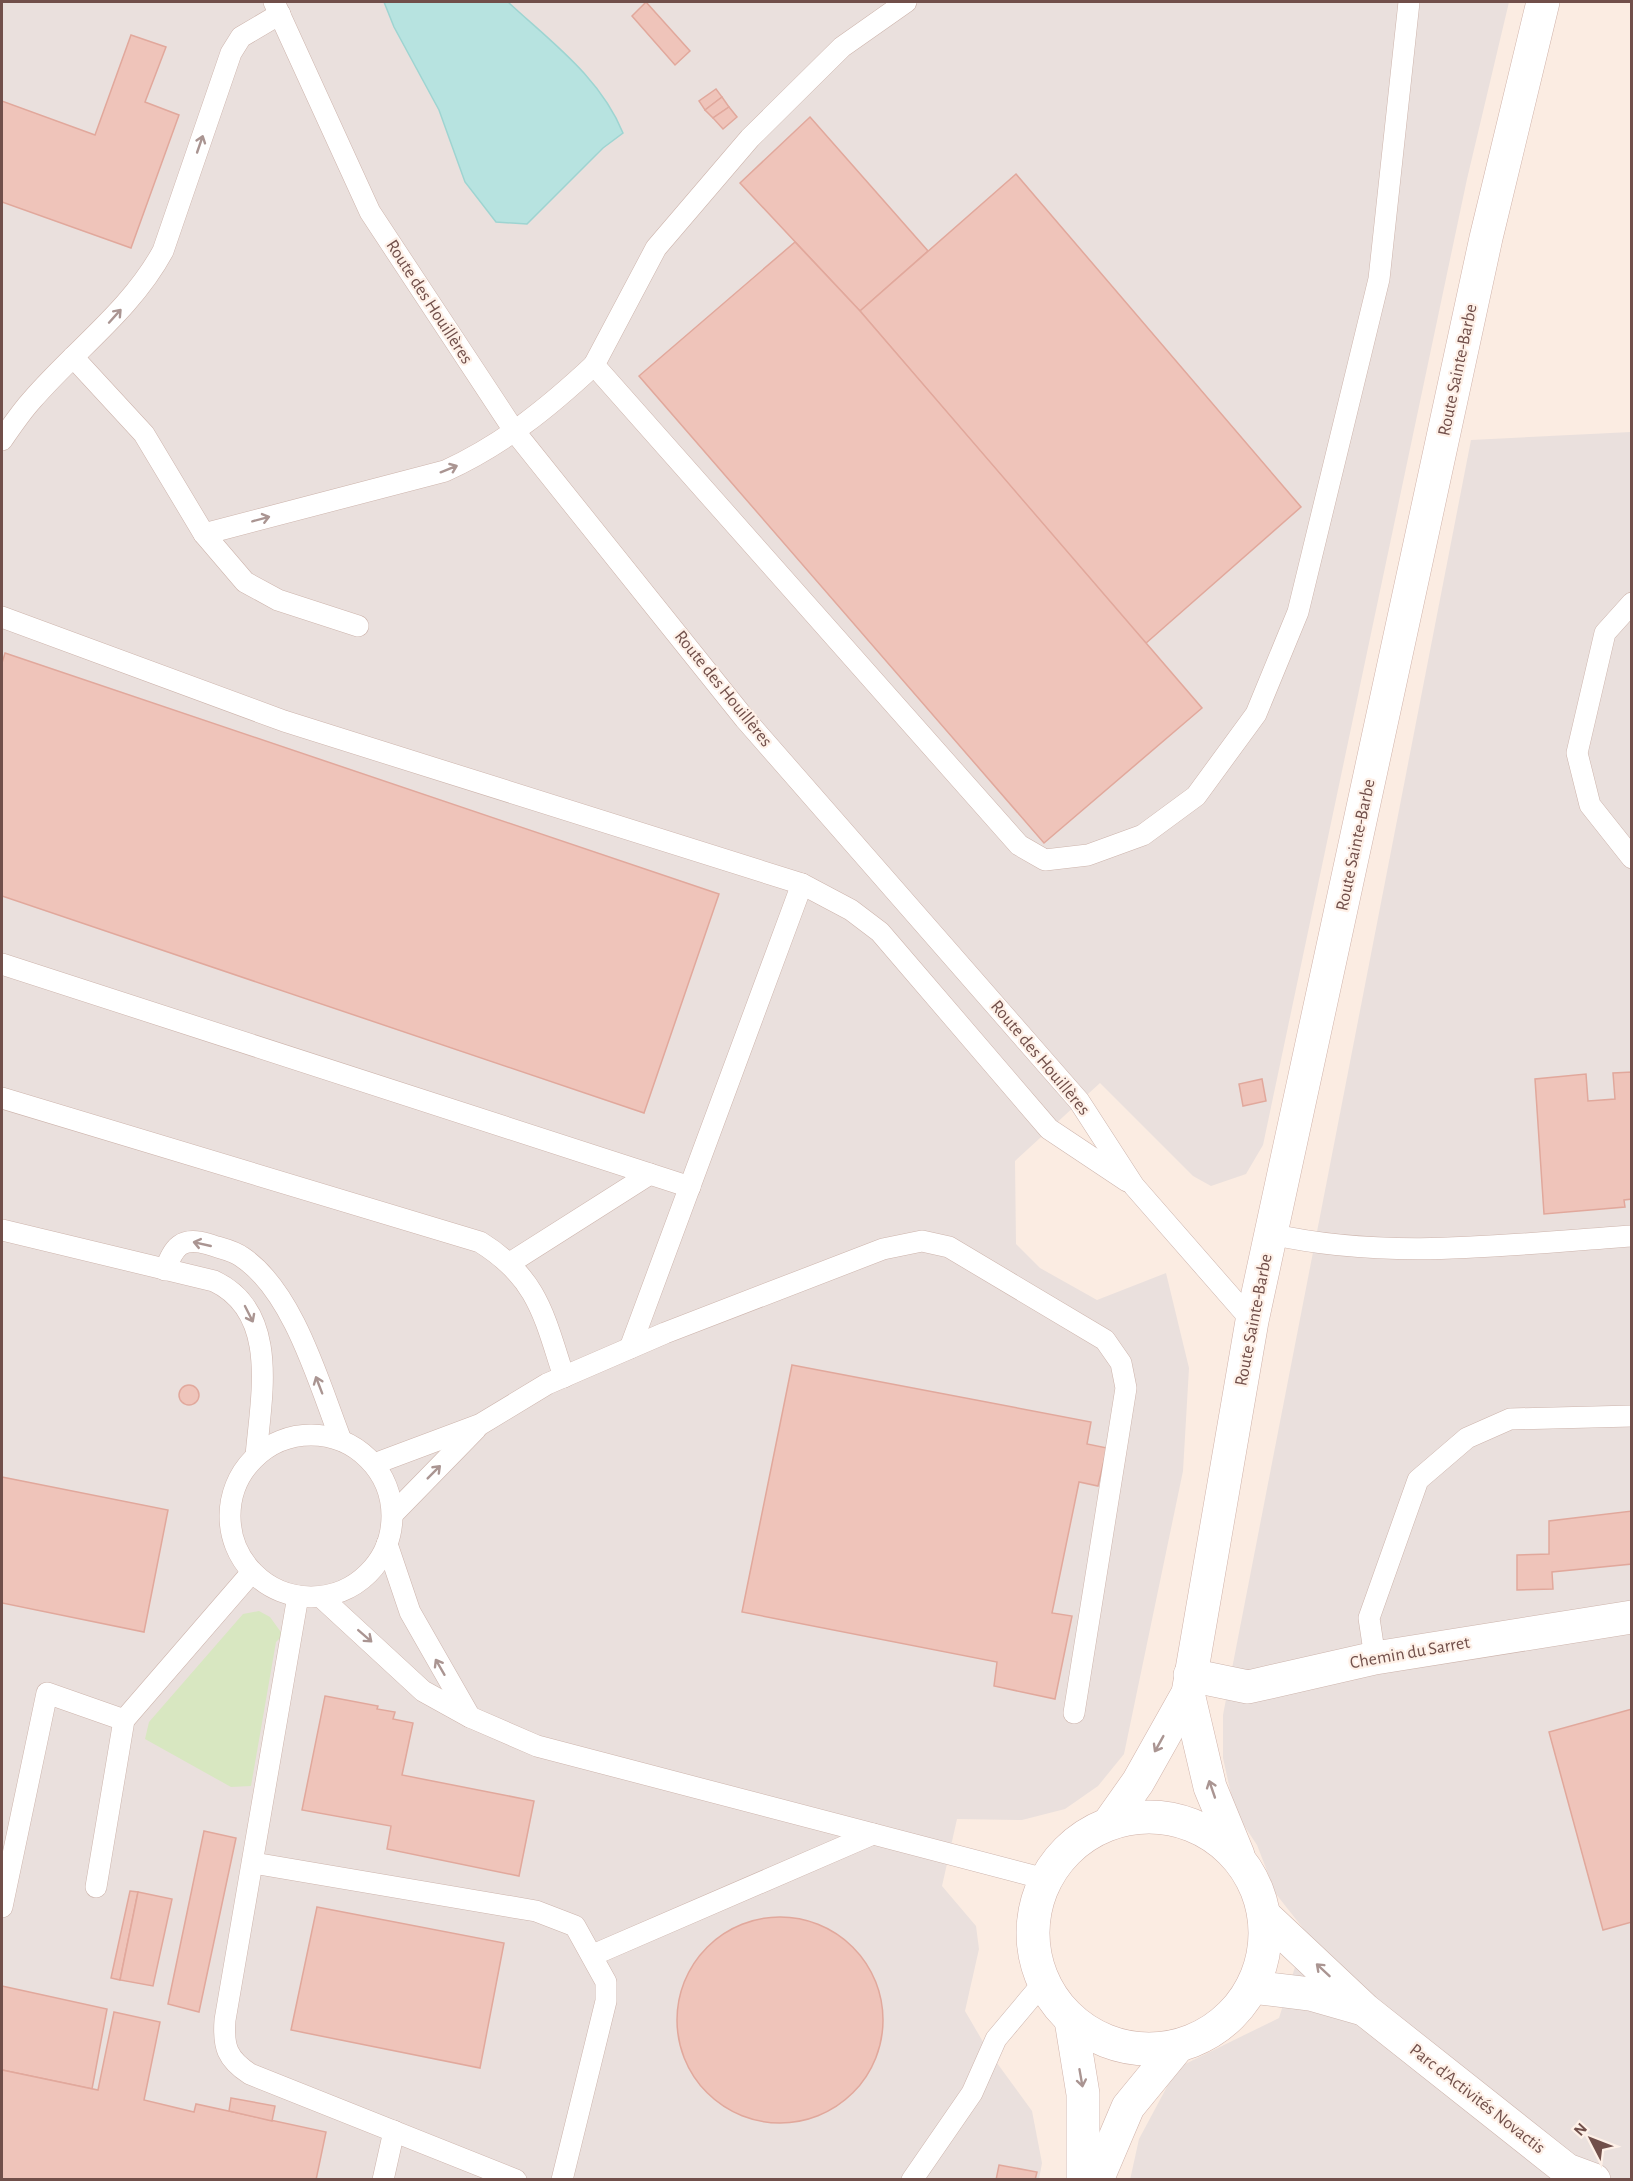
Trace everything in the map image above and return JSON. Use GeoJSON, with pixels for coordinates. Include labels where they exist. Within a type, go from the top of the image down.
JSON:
{"type":"FeatureCollection","features":[{"type":"Feature","properties":{"kind":"main road","name":"Route Sainte-Barbe"},"geometry":{"type":"LineString","coordinates":[[1109,1823],[1138,1782],[1189,1684],[1252,1321],[1486,238],[1543,2]]}},
{"type":"Feature","properties":{"kind":"main road","name":"Chemin du Sarret"},"geometry":{"type":"LineString","coordinates":[[1189,1684],[1248,1688],[1375,1658],[1632,1617]]}},
{"type":"Feature","properties":{"kind":"main road","name":"Route Sainte-Barbe"},"geometry":{"type":"LineString","coordinates":[[1189,1684],[1210,1787],[1242,1862],[1259,1895],[1265,1916]]}},
{"type":"Feature","properties":{"kind":"main road"},"geometry":{"type":"LineString","coordinates":[[1179,2046],[1121,2046],[1071,2020],[1043,1983],[1033,1949],[1033,1913],[1045,1880],[1071,1845],[1109,1823],[1145,1816],[1182,1821],[1215,1837],[1242,1862]]}},
{"type":"Feature","properties":{"kind":"main road"},"geometry":{"type":"LineString","coordinates":[[1097,2180],[1128,2107],[1179,2046],[1213,2030],[1238,2008],[1252,1988],[1265,1966],[1265,1916]]}},
{"type":"Feature","properties":{"kind":"main road","name":"Parc d'Activités Novactis"},"geometry":{"type":"LineString","coordinates":[[1265,1916],[1365,2010],[1567,2170],[1594,2180]]}},
{"type":"Feature","properties":{"kind":"main road","name":"Parc d'Activités Novactis"},"geometry":{"type":"LineString","coordinates":[[1252,1988],[1310,1994],[1365,2010]]}},
{"type":"Feature","properties":{"kind":"main road"},"geometry":{"type":"LineString","coordinates":[[1071,2020],[1083,2094],[1083,2180]]}},
{"type":"Feature","properties":{"kind":"lane"},"geometry":{"type":"LineString","coordinates":[[204,534],[445,471],[482,454],[515,432],[564,394],[594,365],[656,248],[750,138],[843,47],[906,2]]}},
{"type":"Feature","properties":{"kind":"lane"},"geometry":{"type":"LineString","coordinates":[[594,365],[1019,845],[1045,860],[1088,855],[1143,835],[1196,796],[1256,714],[1298,612],[1379,279],[1409,2]]}},
{"type":"Feature","properties":{"kind":"lane"},"geometry":{"type":"LineString","coordinates":[[2,441],[31,400],[111,321],[148,278],[163,251],[231,53],[241,37],[277,8]]}},
{"type":"Feature","properties":{"kind":"lane","name":"Route des Houillères"},"geometry":{"type":"LineString","coordinates":[[277,8],[370,212],[515,432],[746,719],[1079,1101],[1134,1186],[1252,1321]]}},
{"type":"Feature","properties":{"kind":"lane"},"geometry":{"type":"LineString","coordinates":[[73,357],[144,434],[204,534],[245,582],[278,600],[358,626]]}},
{"type":"Feature","properties":{"kind":"lane"},"geometry":{"type":"LineString","coordinates":[[1632,603],[1605,633],[1577,753],[1590,804],[1632,858]]}},
{"type":"Feature","properties":{"kind":"lane"},"geometry":{"type":"LineString","coordinates":[[2,617],[284,722],[802,884],[851,910],[880,932],[1049,1129],[1134,1186]]}},
{"type":"Feature","properties":{"kind":"lane"},"geometry":{"type":"LineString","coordinates":[[630,1348],[802,884]]}},
{"type":"Feature","properties":{"kind":"lane"},"geometry":{"type":"LineString","coordinates":[[2,964],[690,1187]]}},
{"type":"Feature","properties":{"kind":"lane"},"geometry":{"type":"LineString","coordinates":[[2,1098],[480,1242],[510,1263],[528,1283],[540,1306],[564,1377]]}},
{"type":"Feature","properties":{"kind":"lane"},"geometry":{"type":"LineString","coordinates":[[510,1263],[650,1174]]}},
{"type":"Feature","properties":{"kind":"lane"},"geometry":{"type":"LineString","coordinates":[[2,1230],[214,1281],[229,1288],[240,1299],[252,1319],[264,1368],[256,1456]]}},
{"type":"Feature","properties":{"kind":"lane"},"geometry":{"type":"LineString","coordinates":[[1271,1233],[1310,1243],[1358,1248],[1462,1248],[1632,1236]]}},
{"type":"Feature","properties":{"kind":"lane"},"geometry":{"type":"LineString","coordinates":[[165,1270],[172,1251],[182,1243],[196,1240],[241,1255],[249,1262],[276,1292],[289,1313],[341,1440]]}},
{"type":"Feature","properties":{"kind":"lane"},"geometry":{"type":"LineString","coordinates":[[374,1464],[481,1424],[564,1377],[630,1348],[883,1250],[922,1241],[949,1247],[1105,1340],[1121,1363],[1126,1388],[1074,1713]]}},
{"type":"Feature","properties":{"kind":"lane"},"geometry":{"type":"LineString","coordinates":[[1375,1658],[1369,1618],[1418,1480],[1467,1438],[1510,1419],[1632,1416]]}},
{"type":"Feature","properties":{"kind":"lane"},"geometry":{"type":"LineString","coordinates":[[393,1514],[481,1424]]}},
{"type":"Feature","properties":{"kind":"lane"},"geometry":{"type":"LineString","coordinates":[[319,1434],[341,1440],[358,1450],[374,1464],[387,1487],[393,1514],[387,1544],[377,1564],[362,1580],[343,1591],[321,1597],[298,1596],[273,1588],[252,1572],[237,1551],[230,1526],[231,1500],[240,1476],[256,1456],[275,1443],[296,1436],[319,1434]]}},
{"type":"Feature","properties":{"kind":"lane"},"geometry":{"type":"LineString","coordinates":[[387,1544],[410,1612],[470,1717]]}},
{"type":"Feature","properties":{"kind":"lane"},"geometry":{"type":"LineString","coordinates":[[96,1887],[124,1720],[252,1572]]}},
{"type":"Feature","properties":{"kind":"lane"},"geometry":{"type":"LineString","coordinates":[[298,1596],[254,1863],[225,2020],[227,2052],[234,2064],[249,2074],[516,2180]]}},
{"type":"Feature","properties":{"kind":"lane"},"geometry":{"type":"LineString","coordinates":[[321,1597],[423,1691],[470,1717],[537,1746],[1045,1880]]}},
{"type":"Feature","properties":{"kind":"lane"},"geometry":{"type":"LineString","coordinates":[[2,1906],[47,1694],[124,1720]]}},
{"type":"Feature","properties":{"kind":"lane"},"geometry":{"type":"LineString","coordinates":[[593,1955],[873,1834]]}},
{"type":"Feature","properties":{"kind":"lane"},"geometry":{"type":"LineString","coordinates":[[254,1863],[536,1911],[575,1926],[606,1982],[606,2001],[562,2180]]}},
{"type":"Feature","properties":{"kind":"lane"},"geometry":{"type":"LineString","coordinates":[[912,2180],[972,2093],[996,2039],[1043,1983]]}},
{"type":"Feature","properties":{"kind":"lane"},"geometry":{"type":"LineString","coordinates":[[383,2180],[394,2131]]}},
{"type":"Feature","properties":{"kind":"shaded area"},"geometry":{"type":"Polygon","coordinates":[[[2,2],[1509,2],[1467,179],[1263,1145],[1246,1174],[1211,1186],[1193,1176],[1100,1083],[1015,1161],[1016,1244],[1040,1268],[1097,1300],[1166,1273],[1189,1368],[1183,1471],[1124,1754],[1098,1786],[1065,1809],[1022,1820],[957,1819],[942,1886],[976,1926],[979,1949],[965,2011],[989,2052],[1032,2111],[1042,2163],[1039,2179],[2,2180],[2,2]]]}},
{"type":"Feature","properties":{"kind":"shaded area"},"geometry":{"type":"Polygon","coordinates":[[[1631,432],[1631,2179],[1130,2180],[1139,2139],[1177,2068],[1279,2018],[1306,1932],[1276,1894],[1257,1845],[1235,1812],[1223,1758],[1223,1715],[1471,440],[1631,432]]]}},
{"type":"Feature","properties":{"kind":"green space"},"geometry":{"type":"Polygon","coordinates":[[[259,1611],[270,1617],[283,1635],[276,1642],[251,1786],[231,1787],[145,1739],[149,1722],[243,1614],[259,1611]]]}},
{"type":"Feature","properties":{"kind":"water"},"geometry":{"type":"Polygon","coordinates":[[[384,2],[508,2],[588,77],[613,113],[623,133],[603,148],[527,224],[496,222],[465,182],[439,110],[394,27],[384,2]]]}},
{"type":"Feature","properties":{"kind":"building"},"geometry":{"type":"Polygon","coordinates":[[[646,2],[690,51],[675,65],[632,16],[646,2]]]}},
{"type":"Feature","properties":{"kind":"building"},"geometry":{"type":"Polygon","coordinates":[[[131,35],[166,47],[145,102],[179,115],[131,248],[2,202],[2,101],[95,135],[131,35]]]}},
{"type":"Feature","properties":{"kind":"building"},"geometry":{"type":"Polygon","coordinates":[[[716,89],[722,97],[705,110],[699,101],[716,89]]]}},
{"type":"Feature","properties":{"kind":"building"},"geometry":{"type":"Polygon","coordinates":[[[722,97],[729,107],[713,118],[705,110],[722,97]]]}},
{"type":"Feature","properties":{"kind":"building"},"geometry":{"type":"Polygon","coordinates":[[[729,107],[737,117],[723,129],[713,118],[729,107]]]}},
{"type":"Feature","properties":{"kind":"building"},"geometry":{"type":"Polygon","coordinates":[[[810,117],[928,251],[860,311],[740,183],[810,117]]]}},
{"type":"Feature","properties":{"kind":"building"},"geometry":{"type":"Polygon","coordinates":[[[1016,174],[1301,507],[1145,644],[860,311],[1016,174]]]}},
{"type":"Feature","properties":{"kind":"building"},"geometry":{"type":"Polygon","coordinates":[[[795,242],[860,311],[1202,708],[1044,843],[639,376],[795,242]]]}},
{"type":"Feature","properties":{"kind":"building"},"geometry":{"type":"Polygon","coordinates":[[[5,653],[719,894],[644,1113],[2,896],[2,663],[5,653]]]}},
{"type":"Feature","properties":{"kind":"building"},"geometry":{"type":"Polygon","coordinates":[[[1632,1072],[1632,1199],[1624,1200],[1625,1207],[1544,1214],[1535,1079],[1586,1074],[1588,1101],[1615,1099],[1613,1073],[1632,1072]]]}},
{"type":"Feature","properties":{"kind":"building"},"geometry":{"type":"Polygon","coordinates":[[[1262,1079],[1266,1101],[1243,1106],[1239,1084],[1262,1079]]]}},
{"type":"Feature","properties":{"kind":"building"},"geometry":{"type":"Polygon","coordinates":[[[792,1365],[1091,1422],[1087,1444],[1107,1448],[1098,1486],[1079,1482],[1052,1613],[1072,1616],[1055,1699],[994,1686],[997,1662],[742,1612],[792,1365]]]}},
{"type":"Feature","properties":{"kind":"building"},"geometry":{"type":"Polygon","coordinates":[[[189,1385],[196,1388],[199,1395],[196,1402],[189,1405],[182,1402],[179,1395],[182,1388],[189,1385]]]}},
{"type":"Feature","properties":{"kind":"building"},"geometry":{"type":"Polygon","coordinates":[[[2,1477],[168,1510],[144,1632],[2,1603],[2,1477]]]}},
{"type":"Feature","properties":{"kind":"building"},"geometry":{"type":"Polygon","coordinates":[[[1632,1511],[1632,1564],[1552,1572],[1553,1589],[1517,1590],[1517,1555],[1549,1554],[1549,1521],[1632,1511]]]}},
{"type":"Feature","properties":{"kind":"building"},"geometry":{"type":"Polygon","coordinates":[[[325,1696],[378,1706],[377,1709],[395,1712],[393,1719],[413,1723],[402,1775],[534,1801],[519,1876],[387,1849],[391,1826],[302,1810],[325,1696]]]}},
{"type":"Feature","properties":{"kind":"building"},"geometry":{"type":"Polygon","coordinates":[[[1632,1709],[1632,1922],[1603,1930],[1549,1732],[1632,1709]]]}},
{"type":"Feature","properties":{"kind":"building"},"geometry":{"type":"Polygon","coordinates":[[[204,1831],[236,1838],[199,2012],[168,2004],[204,1831]]]}},
{"type":"Feature","properties":{"kind":"building"},"geometry":{"type":"Polygon","coordinates":[[[130,1891],[138,1892],[120,1980],[111,1978],[130,1891]]]}},
{"type":"Feature","properties":{"kind":"building"},"geometry":{"type":"Polygon","coordinates":[[[138,1892],[172,1899],[153,1986],[120,1980],[138,1892]]]}},
{"type":"Feature","properties":{"kind":"building"},"geometry":{"type":"Polygon","coordinates":[[[317,1907],[504,1943],[480,2068],[291,2030],[317,1907]]]}},
{"type":"Feature","properties":{"kind":"building"},"geometry":{"type":"Polygon","coordinates":[[[780,1917],[800,1919],[829,1929],[853,1947],[871,1971],[881,2000],[883,2020],[881,2040],[871,2069],[853,2093],[829,2111],[800,2121],[780,2123],[760,2121],[731,2111],[707,2093],[689,2069],[679,2040],[677,2020],[679,2000],[689,1971],[707,1947],[731,1929],[760,1919],[780,1917]]]}},
{"type":"Feature","properties":{"kind":"building"},"geometry":{"type":"Polygon","coordinates":[[[2,1986],[107,2009],[92,2089],[2,2070],[2,1986]]]}},
{"type":"Feature","properties":{"kind":"building"},"geometry":{"type":"Polygon","coordinates":[[[114,2012],[160,2022],[144,2100],[194,2112],[196,2104],[326,2132],[316,2180],[2,2180],[2,2070],[98,2090],[114,2012]]]}},
{"type":"Feature","properties":{"kind":"building"},"geometry":{"type":"Polygon","coordinates":[[[231,2098],[275,2106],[272,2121],[229,2111],[231,2098]]]}},
{"type":"Feature","properties":{"kind":"building"},"geometry":{"type":"Polygon","coordinates":[[[999,2165],[1037,2172],[1035,2180],[996,2180],[999,2165]]]}}]}
